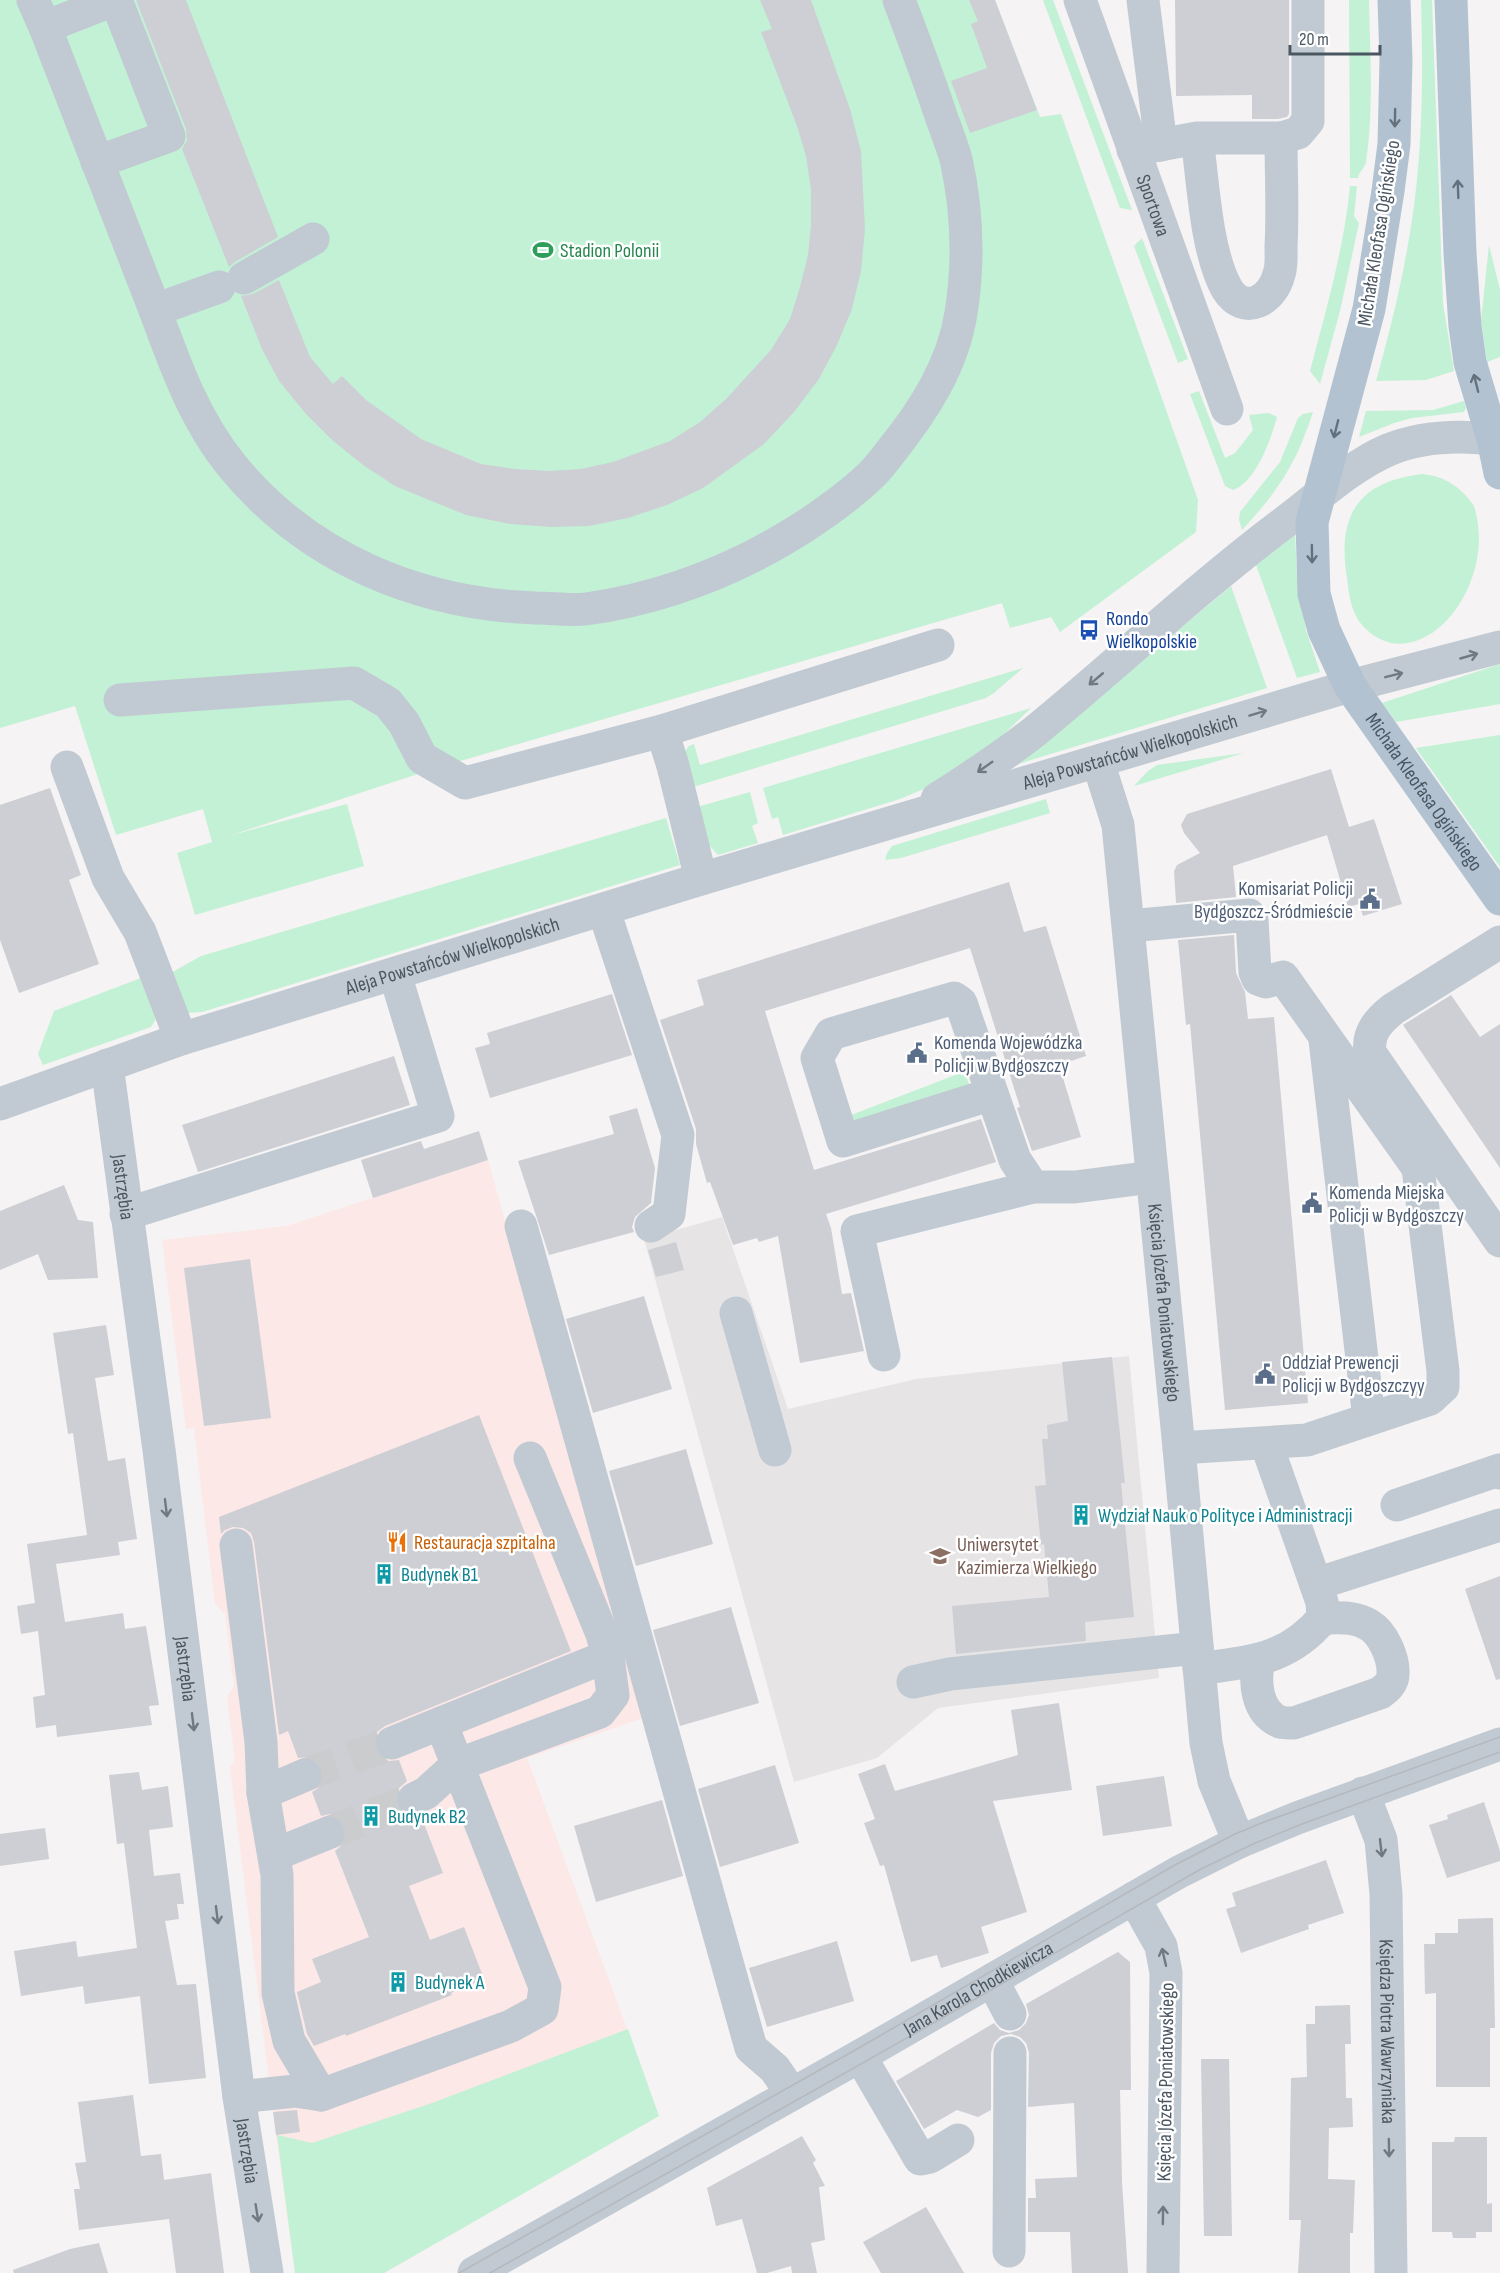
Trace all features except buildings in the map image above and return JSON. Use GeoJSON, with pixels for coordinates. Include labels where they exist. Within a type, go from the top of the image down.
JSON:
{"type":"FeatureCollection","features":[{"type":"Feature","properties":{"kind":"main road","name":"Michała Kleofasa Ogińskiego"},"geometry":{"type":"LineString","coordinates":[[1319,497],[1369,309],[1388,191],[1394,144],[1396,60],[1394,0]]}},
{"type":"Feature","properties":{"kind":"main road"},"geometry":{"type":"LineString","coordinates":[[1451,0],[1460,253],[1465,326],[1478,392],[1496,439],[1500,473]]}},
{"type":"Feature","properties":{"kind":"main road"},"geometry":{"type":"LineString","coordinates":[[1319,497],[1312,522],[1314,594],[1324,630],[1350,686]]}},
{"type":"Feature","properties":{"kind":"main road","name":"Michała Kleofasa Ogińskiego"},"geometry":{"type":"LineString","coordinates":[[1350,686],[1500,899]]}},
{"type":"Feature","properties":{"kind":"street"},"geometry":{"type":"LineString","coordinates":[[97,162],[169,136],[115,0],[39,13],[178,375],[204,424],[233,467],[269,503],[310,538],[353,564],[401,584],[454,599],[516,607],[583,609],[646,597],[705,579],[765,551],[819,517],[871,476],[914,423],[943,373],[962,305],[967,258],[962,200],[956,158],[899,0]]}},
{"type":"Feature","properties":{"kind":"street","name":"Sportowa"},"geometry":{"type":"LineString","coordinates":[[1080,0],[1147,148],[1227,409]]}},
{"type":"Feature","properties":{"kind":"street"},"geometry":{"type":"LineString","coordinates":[[1143,0],[1147,148],[1197,138],[1281,138],[1298,134],[1308,121],[1308,0]]}},
{"type":"Feature","properties":{"kind":"street"},"geometry":{"type":"LineString","coordinates":[[1197,138],[1213,252],[1228,290],[1235,300],[1248,304],[1261,301],[1270,293],[1280,274],[1281,138]]}},
{"type":"Feature","properties":{"kind":"street"},"geometry":{"type":"LineString","coordinates":[[154,310],[231,282],[313,239]]}},
{"type":"Feature","properties":{"kind":"street"},"geometry":{"type":"LineString","coordinates":[[1319,497],[1352,471],[1398,447],[1446,437],[1496,439]]}},
{"type":"Feature","properties":{"kind":"street","name":"Aleja Powstańców Wielkopolskich"},"geometry":{"type":"LineString","coordinates":[[908,819],[983,770],[1032,733],[1254,545],[1319,497]]}},
{"type":"Feature","properties":{"kind":"street"},"geometry":{"type":"LineString","coordinates":[[120,700],[354,683],[388,704],[404,723],[422,758],[465,783],[662,731],[938,645]]}},
{"type":"Feature","properties":{"kind":"street"},"geometry":{"type":"LineString","coordinates":[[1350,686],[1500,647]]}},
{"type":"Feature","properties":{"kind":"street","name":"Aleja Powstańców Wielkopolskich"},"geometry":{"type":"LineString","coordinates":[[0,1104],[181,1039],[604,911],[701,879],[1350,686]]}},
{"type":"Feature","properties":{"kind":"street"},"geometry":{"type":"LineString","coordinates":[[662,731],[701,879]]}},
{"type":"Feature","properties":{"kind":"street","name":"Księcia Józefa Poniatowskiego"},"geometry":{"type":"LineString","coordinates":[[1098,762],[1118,825],[1209,1763],[1218,1795],[1239,1842]]}},
{"type":"Feature","properties":{"kind":"street"},"geometry":{"type":"LineString","coordinates":[[67,767],[108,878],[140,932],[181,1039]]}},
{"type":"Feature","properties":{"kind":"street"},"geometry":{"type":"LineString","coordinates":[[604,911],[678,1135],[669,1214],[651,1226]]}},
{"type":"Feature","properties":{"kind":"street"},"geometry":{"type":"LineString","coordinates":[[1129,926],[1249,915],[1252,920],[1255,972],[1258,979],[1266,982],[1284,977],[1324,1038],[1418,1168],[1442,1359],[1443,1387],[1430,1399],[1306,1440],[1179,1448]]}},
{"type":"Feature","properties":{"kind":"street"},"geometry":{"type":"LineString","coordinates":[[1500,942],[1393,1009],[1379,1020],[1368,1040],[1370,1053],[1500,1241]]}},
{"type":"Feature","properties":{"kind":"street"},"geometry":{"type":"LineString","coordinates":[[126,1214],[438,1116],[395,974]]}},
{"type":"Feature","properties":{"kind":"street"},"geometry":{"type":"LineString","coordinates":[[992,1094],[843,1140],[818,1058],[831,1034],[954,998],[961,1003],[1015,1160],[1034,1187]]}},
{"type":"Feature","properties":{"kind":"street"},"geometry":{"type":"LineString","coordinates":[[1324,1038],[1369,1419]]}},
{"type":"Feature","properties":{"kind":"street","name":"Jastrzębia"},"geometry":{"type":"LineString","coordinates":[[107,1065],[159,1450],[239,2097],[267,2273]]}},
{"type":"Feature","properties":{"kind":"street"},"geometry":{"type":"LineString","coordinates":[[884,1355],[857,1231],[1034,1187],[1075,1187],[1152,1177]]}},
{"type":"Feature","properties":{"kind":"street"},"geometry":{"type":"LineString","coordinates":[[520,1226],[751,2048],[775,2069],[792,2094]]}},
{"type":"Feature","properties":{"kind":"street"},"geometry":{"type":"LineString","coordinates":[[736,1313],[775,1450]]}},
{"type":"Feature","properties":{"kind":"street"},"geometry":{"type":"LineString","coordinates":[[913,1682],[950,1674],[1198,1659],[1259,1660],[1290,1648],[1311,1632],[1323,1618],[1322,1602],[1266,1443]]}},
{"type":"Feature","properties":{"kind":"street"},"geometry":{"type":"LineString","coordinates":[[414,1799],[426,1793],[457,1765],[600,1712],[613,1695],[608,1656],[602,1634],[530,1458]]}},
{"type":"Feature","properties":{"kind":"street"},"geometry":{"type":"LineString","coordinates":[[1397,1505],[1499,1470],[1500,1473]]}},
{"type":"Feature","properties":{"kind":"street"},"geometry":{"type":"LineString","coordinates":[[1316,1584],[1500,1525]]}},
{"type":"Feature","properties":{"kind":"street"},"geometry":{"type":"LineString","coordinates":[[236,1545],[261,1742],[263,1793],[277,1875],[278,1993],[289,2041],[321,2095]]}},
{"type":"Feature","properties":{"kind":"street"},"geometry":{"type":"LineString","coordinates":[[1259,1660],[1255,1675],[1259,1697],[1267,1712],[1281,1722],[1294,1723],[1380,1692],[1389,1686],[1393,1676],[1392,1664],[1379,1632],[1355,1619],[1323,1618]]}},
{"type":"Feature","properties":{"kind":"street"},"geometry":{"type":"LineString","coordinates":[[392,1743],[608,1656]]}},
{"type":"Feature","properties":{"kind":"street"},"geometry":{"type":"LineString","coordinates":[[239,2097],[295,2091],[321,2095],[511,2026],[542,2009],[544,1987],[441,1723]]}},
{"type":"Feature","properties":{"kind":"street","name":"Jana Karola Chodkiewicza"},"geometry":{"type":"LineString","coordinates":[[474,2273],[860,2056],[1179,1872],[1239,1842],[1363,1793],[1500,1744]]}},
{"type":"Feature","properties":{"kind":"street"},"geometry":{"type":"LineString","coordinates":[[263,1793],[305,1775]]}},
{"type":"Feature","properties":{"kind":"street","name":"Księdza Piotra Wawrzyniaka"},"geometry":{"type":"LineString","coordinates":[[1363,1793],[1381,1839],[1386,1894],[1391,2273]]}},
{"type":"Feature","properties":{"kind":"street"},"geometry":{"type":"LineString","coordinates":[[274,1855],[328,1833]]}},
{"type":"Feature","properties":{"kind":"street","name":"Księcia Józefa Poniatowskiego"},"geometry":{"type":"LineString","coordinates":[[1134,1898],[1161,1946],[1166,1973],[1163,2273]]}},
{"type":"Feature","properties":{"kind":"street"},"geometry":{"type":"LineString","coordinates":[[992,1980],[1010,2014]]}},
{"type":"Feature","properties":{"kind":"street"},"geometry":{"type":"LineString","coordinates":[[1009,2251],[1010,2053]]}},
{"type":"Feature","properties":{"kind":"street"},"geometry":{"type":"LineString","coordinates":[[860,2056],[920,2158],[930,2157],[958,2140]]}},
{"type":"Feature","properties":{"kind":"shaded area"},"geometry":{"type":"Polygon","coordinates":[[[488,1160],[643,1718],[527,1758],[659,2116],[384,2273],[295,2273],[230,1767],[235,1761],[227,1697],[234,1686],[225,1614],[215,1604],[194,1428],[186,1429],[162,1240],[287,1226],[488,1160]]]}},
{"type":"Feature","properties":{"kind":"shaded area","name":"Uniwersytet Kazimierza Wielkiego"},"geometry":{"type":"Polygon","coordinates":[[[722,1217],[788,1409],[916,1379],[1129,1356],[1159,1678],[938,1708],[877,1758],[794,1782],[644,1239],[722,1217]]]}},
{"type":"Feature","properties":{"kind":"green space"},"geometry":{"type":"Polygon","coordinates":[[[0,0],[995,0],[1040,117],[1061,114],[1198,500],[1196,532],[1060,632],[1051,617],[1010,628],[1002,603],[433,769],[232,835],[347,804],[364,866],[195,915],[177,853],[212,842],[203,809],[116,835],[75,706],[0,728],[0,0]]]}},
{"type":"Feature","properties":{"kind":"green space"},"geometry":{"type":"Polygon","coordinates":[[[1043,0],[1053,0],[1132,210],[1120,208],[1043,0]]]}},
{"type":"Feature","properties":{"kind":"green space"},"geometry":{"type":"Polygon","coordinates":[[[1349,0],[1369,0],[1370,122],[1366,162],[1358,178],[1350,178],[1349,0]]]}},
{"type":"Feature","properties":{"kind":"green space"},"geometry":{"type":"Polygon","coordinates":[[[1421,0],[1432,0],[1443,304],[1454,371],[1426,380],[1376,381],[1398,295],[1414,206],[1422,103],[1421,0]]]}},
{"type":"Feature","properties":{"kind":"green space"},"geometry":{"type":"Polygon","coordinates":[[[1350,186],[1357,186],[1354,216],[1359,223],[1340,311],[1320,384],[1310,371],[1339,256],[1350,186]]]}},
{"type":"Feature","properties":{"kind":"green space"},"geometry":{"type":"Polygon","coordinates":[[[1142,238],[1188,359],[1178,363],[1134,246],[1142,238]]]}},
{"type":"Feature","properties":{"kind":"green space"},"geometry":{"type":"Polygon","coordinates":[[[1489,245],[1500,290],[1500,357],[1487,362],[1481,321],[1489,245]]]}},
{"type":"Feature","properties":{"kind":"green space"},"geometry":{"type":"Polygon","coordinates":[[[1199,391],[1225,458],[1235,453],[1253,430],[1249,415],[1269,413],[1277,417],[1267,448],[1255,469],[1249,478],[1233,490],[1225,486],[1190,394],[1199,391]]]}},
{"type":"Feature","properties":{"kind":"green space"},"geometry":{"type":"Polygon","coordinates":[[[1464,401],[1466,408],[1464,412],[1412,418],[1359,437],[1366,411],[1433,410],[1464,401]]]}},
{"type":"Feature","properties":{"kind":"green space"},"geometry":{"type":"Polygon","coordinates":[[[1313,412],[1300,447],[1285,476],[1242,530],[1239,520],[1240,512],[1280,462],[1298,418],[1303,414],[1313,412]]]}},
{"type":"Feature","properties":{"kind":"green space"},"geometry":{"type":"Polygon","coordinates":[[[1422,474],[1438,477],[1452,484],[1464,493],[1474,506],[1479,537],[1475,568],[1464,596],[1448,619],[1428,636],[1406,643],[1383,641],[1362,625],[1355,615],[1348,584],[1345,537],[1349,520],[1356,506],[1367,494],[1381,485],[1400,478],[1422,474]]]}},
{"type":"Feature","properties":{"kind":"green space"},"geometry":{"type":"Polygon","coordinates":[[[1295,534],[1297,577],[1306,630],[1320,672],[1297,678],[1256,565],[1295,534]]]}},
{"type":"Feature","properties":{"kind":"green space"},"geometry":{"type":"Polygon","coordinates":[[[1231,586],[1267,688],[1018,764],[1231,586]]]}},
{"type":"Feature","properties":{"kind":"green space"},"geometry":{"type":"Polygon","coordinates":[[[1500,664],[1500,704],[1396,722],[1382,703],[1500,664]]]}},
{"type":"Feature","properties":{"kind":"green space"},"geometry":{"type":"Polygon","coordinates":[[[1023,668],[986,698],[693,787],[685,751],[694,744],[700,765],[1023,668]]]}},
{"type":"Feature","properties":{"kind":"green space"},"geometry":{"type":"Polygon","coordinates":[[[1031,708],[998,740],[938,783],[900,799],[783,835],[778,817],[772,819],[763,788],[1031,708]]]}},
{"type":"Feature","properties":{"kind":"green space"},"geometry":{"type":"Polygon","coordinates":[[[1500,735],[1500,867],[1416,748],[1500,735]]]}},
{"type":"Feature","properties":{"kind":"green space"},"geometry":{"type":"Polygon","coordinates":[[[1244,753],[1134,786],[1157,765],[1244,753]]]}},
{"type":"Feature","properties":{"kind":"green space"},"geometry":{"type":"Polygon","coordinates":[[[750,792],[758,823],[752,826],[758,843],[718,855],[709,845],[697,807],[750,792]]]}},
{"type":"Feature","properties":{"kind":"green space"},"geometry":{"type":"Polygon","coordinates":[[[1046,799],[1050,813],[901,858],[885,860],[892,846],[1046,799]]]}},
{"type":"Feature","properties":{"kind":"green space"},"geometry":{"type":"Polygon","coordinates":[[[666,818],[680,865],[202,1012],[186,1013],[167,975],[201,956],[666,818]]]}},
{"type":"Feature","properties":{"kind":"green space"},"geometry":{"type":"Polygon","coordinates":[[[141,978],[159,1014],[151,1027],[43,1065],[38,1054],[54,1011],[141,978]]]}},
{"type":"Feature","properties":{"kind":"green space"},"geometry":{"type":"Polygon","coordinates":[[[958,1074],[966,1076],[969,1084],[856,1127],[851,1115],[958,1074]]]}},
{"type":"Feature","properties":{"kind":"green space"},"geometry":{"type":"Polygon","coordinates":[[[628,2029],[659,2116],[384,2273],[295,2273],[277,2135],[312,2143],[432,2103],[628,2029]]]}},
{"type":"Feature","properties":{"kind":"tunnel"},"geometry":{"type":"LineString","coordinates":[[305,1775],[392,1743]]}},
{"type":"Feature","properties":{"kind":"tunnel"},"geometry":{"type":"LineString","coordinates":[[328,1833],[414,1799]]}},
{"type":"Feature","properties":{"kind":"tram line"},"geometry":{"type":"LineString","coordinates":[[459,2273],[857,2049],[1175,1865],[1235,1834],[1500,1737]]}},
{"type":"Feature","properties":{"kind":"tram line"},"geometry":{"type":"LineString","coordinates":[[490,2273],[1201,1869],[1302,1824],[1500,1752]]}},
{"type":"Feature","properties":{"kind":"place","name":"Stadion Polonii"},"geometry":{"type":"Point","coordinates":[543,250]}},
{"type":"Feature","properties":{"kind":"place","name":"Rondo Wielkopolskie"},"geometry":{"type":"Point","coordinates":[1089,630]}},
{"type":"Feature","properties":{"kind":"place","name":"Komisariat Policji Bydgoszcz-Śródmieście"},"geometry":{"type":"Point","coordinates":[1370,899]}},
{"type":"Feature","properties":{"kind":"place","name":"Komenda Wojewódzka Policji w Bydgoszczy"},"geometry":{"type":"Point","coordinates":[917,1053]}},
{"type":"Feature","properties":{"kind":"place","name":"Komenda Miejska Policji w Bydgoszczy"},"geometry":{"type":"Point","coordinates":[1312,1203]}},
{"type":"Feature","properties":{"kind":"place","name":"Oddział Prewencji Policji w Bydgoszczyy"},"geometry":{"type":"Point","coordinates":[1265,1374]}},
{"type":"Feature","properties":{"kind":"place","name":"Wydział Nauk o Polityce i Administracji"},"geometry":{"type":"Point","coordinates":[1081,1515]}},
{"type":"Feature","properties":{"kind":"place","name":"Restauracja szpitalna"},"geometry":{"type":"Point","coordinates":[397,1542]}},
{"type":"Feature","properties":{"kind":"place","name":"Uniwersytet Kazimierza Wielkiego"},"geometry":{"type":"Point","coordinates":[940,1556]}},
{"type":"Feature","properties":{"kind":"place","name":"Budynek B1"},"geometry":{"type":"Point","coordinates":[384,1574]}},
{"type":"Feature","properties":{"kind":"place","name":"Budynek B2"},"geometry":{"type":"Point","coordinates":[371,1816]}},
{"type":"Feature","properties":{"kind":"place","name":"Budynek A"},"geometry":{"type":"Point","coordinates":[398,1982]}}]}
